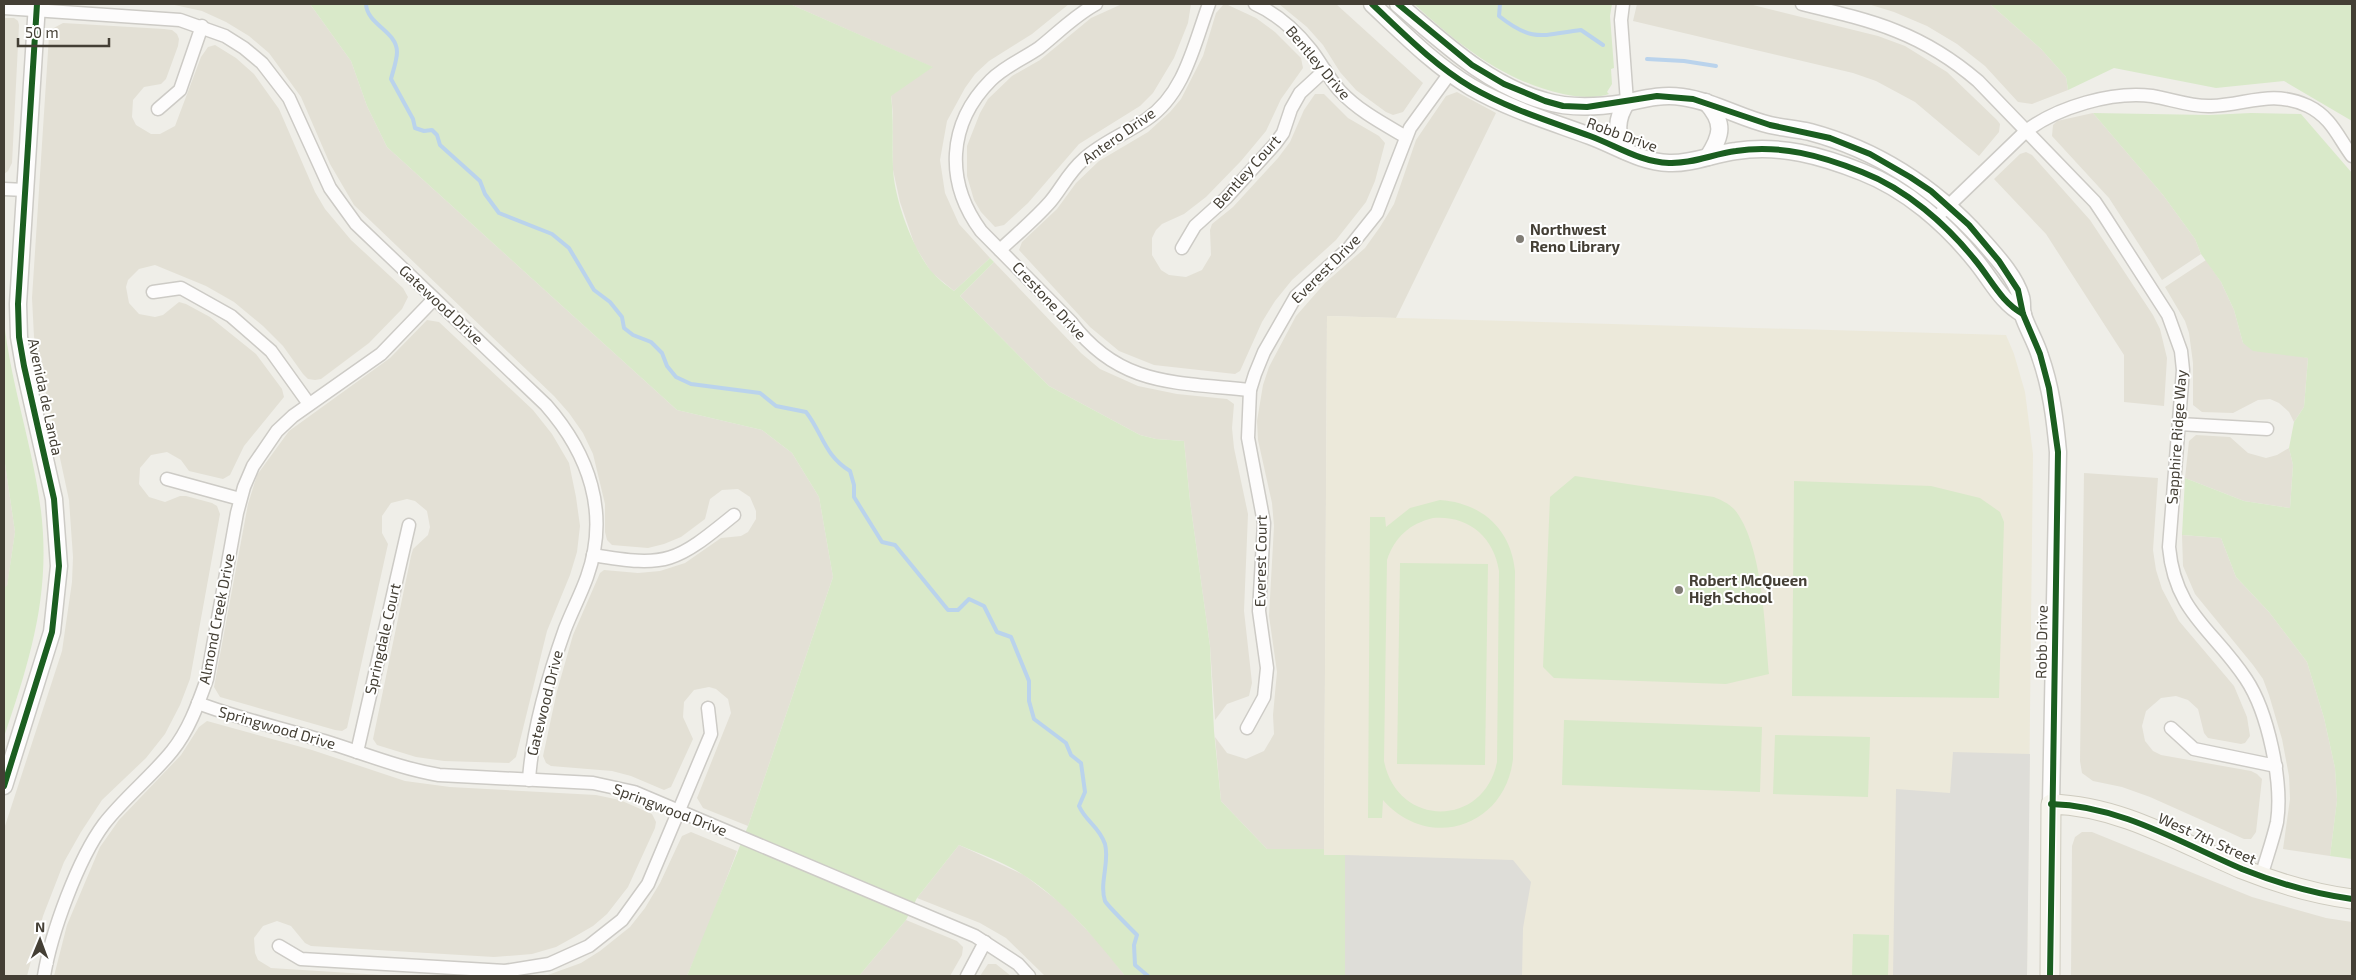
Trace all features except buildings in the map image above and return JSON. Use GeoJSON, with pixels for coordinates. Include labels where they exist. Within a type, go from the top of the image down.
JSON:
{"type":"FeatureCollection","features":[{"type":"Feature","properties":{"kind":"main road","name":"West 7th Street"},"geometry":{"type":"LineString","coordinates":[[2051,804],[2087,806],[2121,816],[2261,876],[2306,890],[2352,899]]}},
{"type":"Feature","properties":{"kind":"main road","name":"Robb Drive"},"geometry":{"type":"LineString","coordinates":[[2050,976],[2051,804]]}},
{"type":"Feature","properties":{"kind":"street","name":"Crestone Drive"},"geometry":{"type":"LineString","coordinates":[[1096,4],[1077,16],[1038,48],[1005,68],[992,79],[971,108],[958,138],[957,178],[960,194],[970,216],[981,231],[1071,322],[1082,337],[1121,367],[1154,380],[1250,390]]}},
{"type":"Feature","properties":{"kind":"street","name":"Antero Drive"},"geometry":{"type":"LineString","coordinates":[[1000,250],[1048,204],[1081,162],[1104,144],[1147,120],[1165,103],[1176,88],[1194,52],[1209,4]]}},
{"type":"Feature","properties":{"kind":"street","name":"Bentley Drive"},"geometry":{"type":"LineString","coordinates":[[1255,4],[1279,18],[1296,34],[1351,102],[1367,115],[1406,137]]}},
{"type":"Feature","properties":{"kind":"street","name":"Robb Drive"},"geometry":{"type":"LineString","coordinates":[[1372,4],[1450,73],[1487,96],[1518,111],[1591,136],[1645,160],[1683,163],[1735,151],[1765,149],[1795,151],[1820,157],[1884,183],[1936,219],[1976,262],[2007,303],[2023,314]]}},
{"type":"Feature","properties":{"kind":"street","name":"Robb Drive"},"geometry":{"type":"LineString","coordinates":[[1398,4],[1472,65],[1525,94],[1563,106],[1587,107],[1627,102],[1639,98],[1668,96],[1706,102],[1754,120],[1811,133],[1846,144],[1898,169],[1931,191],[1949,206],[1988,246],[2010,277],[2021,297],[2023,314],[2040,354],[2050,388],[2058,452],[2051,804]]}},
{"type":"Feature","properties":{"kind":"street"},"geometry":{"type":"LineString","coordinates":[[1623,4],[1621,20],[1627,102],[1620,113],[1618,131],[1625,151]]}},
{"type":"Feature","properties":{"kind":"street","name":"Sapphire Ridge Way"},"geometry":{"type":"LineString","coordinates":[[1802,4],[1885,25],[1934,48],[1978,81],[2095,202],[2168,314],[2181,351],[2183,370],[2169,547],[2175,583],[2193,615],[2245,678],[2254,693],[2276,766],[2278,802],[2276,822],[2261,876]]}},
{"type":"Feature","properties":{"kind":"street","name":"Gatewood Drive"},"geometry":{"type":"LineString","coordinates":[[4,8],[37,6],[134,10],[202,26],[225,36],[244,48],[276,79],[290,98],[330,188],[342,208],[356,224],[546,405],[572,438],[586,465],[592,488],[596,519],[593,555],[588,576],[565,629],[532,742],[529,780]]}},
{"type":"Feature","properties":{"kind":"street","name":"Avenida de Landa"},"geometry":{"type":"LineString","coordinates":[[4,786],[52,632],[59,566],[54,499],[19,337],[18,304],[37,6]]}},
{"type":"Feature","properties":{"kind":"street"},"geometry":{"type":"LineString","coordinates":[[158,109],[180,90],[202,26]]}},
{"type":"Feature","properties":{"kind":"street","name":"Bentley Court"},"geometry":{"type":"LineString","coordinates":[[1182,248],[1194,226],[1226,198],[1275,144],[1283,133],[1291,109],[1300,93],[1324,70]]}},
{"type":"Feature","properties":{"kind":"street","name":"Everest Drive"},"geometry":{"type":"LineString","coordinates":[[1250,390],[1264,352],[1296,296],[1349,248],[1376,213],[1406,137],[1415,120],[1450,73]]}},
{"type":"Feature","properties":{"kind":"street"},"geometry":{"type":"LineString","coordinates":[[1936,219],[2026,131],[2053,113],[2069,107],[2132,95],[2151,96],[2208,106],[2224,106],[2268,97],[2282,98],[2309,106],[2324,116],[2339,133],[2352,156]]}},
{"type":"Feature","properties":{"kind":"street"},"geometry":{"type":"LineString","coordinates":[[1706,102],[1718,119],[1720,128],[1719,136],[1708,157]]}},
{"type":"Feature","properties":{"kind":"street"},"geometry":{"type":"LineString","coordinates":[[4,189],[25,190]]}},
{"type":"Feature","properties":{"kind":"street"},"geometry":{"type":"LineString","coordinates":[[153,292],[181,288],[231,316],[271,351],[310,404]]}},
{"type":"Feature","properties":{"kind":"street","name":"Almond Creek Drive"},"geometry":{"type":"LineString","coordinates":[[44,976],[53,936],[90,848],[118,807],[173,750],[187,728],[198,703],[207,679],[240,499],[253,466],[264,448],[282,426],[381,354],[434,299]]}},
{"type":"Feature","properties":{"kind":"street","name":"Everest Court"},"geometry":{"type":"LineString","coordinates":[[1246,728],[1264,697],[1267,668],[1260,611],[1264,523],[1248,438],[1250,390]]}},
{"type":"Feature","properties":{"kind":"street"},"geometry":{"type":"LineString","coordinates":[[2179,424],[2267,429]]}},
{"type":"Feature","properties":{"kind":"street"},"geometry":{"type":"LineString","coordinates":[[166,479],[240,499]]}},
{"type":"Feature","properties":{"kind":"street"},"geometry":{"type":"LineString","coordinates":[[593,555],[631,562],[666,559],[698,544],[734,515]]}},
{"type":"Feature","properties":{"kind":"street","name":"Springdale Court"},"geometry":{"type":"LineString","coordinates":[[357,752],[409,525]]}},
{"type":"Feature","properties":{"kind":"street","name":"Springwood Drive"},"geometry":{"type":"LineString","coordinates":[[198,703],[224,713],[357,752],[413,771],[439,775],[593,783],[614,787],[680,811],[985,942],[1018,964],[1028,976]]}},
{"type":"Feature","properties":{"kind":"street"},"geometry":{"type":"LineString","coordinates":[[279,946],[300,959],[471,973],[505,971],[549,964],[569,957],[606,934],[636,903],[648,884],[711,734],[708,708]]}},
{"type":"Feature","properties":{"kind":"street"},"geometry":{"type":"LineString","coordinates":[[2171,728],[2194,749],[2276,766]]}},
{"type":"Feature","properties":{"kind":"street"},"geometry":{"type":"LineString","coordinates":[[967,976],[985,942]]}},
{"type":"Feature","properties":{"kind":"shaded area"},"geometry":{"type":"Polygon","coordinates":[[[170,4],[310,4],[351,61],[367,106],[387,147],[677,410],[762,430],[792,453],[819,497],[833,577],[748,826],[703,808],[697,798],[731,713],[728,699],[716,689],[709,687],[694,690],[684,702],[683,717],[693,739],[671,787],[664,790],[631,776],[612,771],[551,766],[546,763],[543,756],[557,691],[573,635],[600,573],[604,570],[638,573],[660,571],[685,563],[721,538],[741,536],[748,532],[756,519],[756,511],[750,497],[738,489],[722,490],[710,499],[705,519],[681,537],[664,544],[648,548],[612,545],[607,540],[605,532],[605,504],[593,454],[583,433],[569,413],[554,396],[354,205],[330,164],[301,97],[269,53],[249,36],[226,22],[202,11],[170,4]]]}},
{"type":"Feature","properties":{"kind":"shaded area"},"geometry":{"type":"Polygon","coordinates":[[[790,4],[1069,4],[1032,34],[989,61],[975,74],[947,121],[940,160],[945,193],[959,224],[990,258],[954,291],[931,272],[915,246],[900,202],[893,170],[893,113],[891,95],[932,67],[790,4]]]}},
{"type":"Feature","properties":{"kind":"shaded area"},"geometry":{"type":"Polygon","coordinates":[[[1122,4],[1191,4],[1188,23],[1174,58],[1153,93],[1140,106],[1079,144],[1028,203],[1004,225],[995,227],[981,212],[974,200],[967,176],[967,146],[980,113],[988,99],[1012,76],[1040,60],[1091,18],[1122,4]]]}},
{"type":"Feature","properties":{"kind":"shaded area"},"geometry":{"type":"Polygon","coordinates":[[[1279,4],[1336,4],[1423,83],[1403,112],[1393,115],[1386,112],[1356,90],[1340,72],[1323,45],[1307,27],[1279,4]]]}},
{"type":"Feature","properties":{"kind":"shaded area"},"geometry":{"type":"Polygon","coordinates":[[[1637,4],[1749,4],[1878,36],[1905,46],[1947,72],[1997,120],[2000,124],[1999,132],[1979,156],[1915,102],[1876,81],[1853,73],[1633,21],[1637,4]]]}},
{"type":"Feature","properties":{"kind":"shaded area"},"geometry":{"type":"Polygon","coordinates":[[[1868,4],[1990,4],[2041,49],[2066,77],[2068,90],[2032,104],[2018,102],[1985,66],[1957,44],[1927,26],[1894,12],[1868,4]]]}},
{"type":"Feature","properties":{"kind":"shaded area"},"geometry":{"type":"Polygon","coordinates":[[[1223,5],[1228,5],[1256,18],[1275,32],[1301,58],[1303,68],[1281,99],[1266,131],[1241,161],[1206,197],[1184,214],[1162,224],[1156,230],[1152,238],[1152,255],[1161,270],[1169,275],[1186,277],[1202,270],[1211,255],[1210,230],[1212,224],[1233,207],[1278,158],[1290,142],[1304,110],[1315,94],[1324,94],[1348,118],[1379,136],[1385,143],[1375,181],[1366,202],[1336,240],[1292,280],[1275,301],[1262,322],[1240,371],[1235,374],[1154,365],[1119,351],[1090,327],[1019,250],[1022,242],[1057,209],[1076,183],[1099,161],[1148,132],[1181,99],[1203,56],[1216,13],[1223,5]]]}},
{"type":"Feature","properties":{"kind":"shaded area"},"geometry":{"type":"Polygon","coordinates":[[[4,18],[14,18],[18,21],[19,25],[12,163],[4,174],[4,18]]]}},
{"type":"Feature","properties":{"kind":"shaded area"},"geometry":{"type":"Polygon","coordinates":[[[63,23],[164,29],[172,30],[177,34],[179,39],[178,46],[166,79],[161,84],[144,87],[133,100],[132,117],[136,125],[151,134],[160,134],[175,126],[201,57],[208,47],[215,45],[236,58],[254,74],[279,109],[315,192],[325,209],[351,240],[403,288],[408,297],[402,309],[369,343],[321,379],[315,380],[308,379],[303,374],[283,346],[263,326],[234,302],[206,286],[155,265],[139,269],[128,280],[126,287],[129,303],[139,314],[155,317],[163,315],[179,302],[210,317],[256,354],[282,389],[284,397],[244,446],[230,475],[223,479],[189,471],[181,460],[167,452],[151,455],[140,468],[139,484],[149,497],[165,502],[180,496],[186,496],[212,503],[217,506],[220,514],[190,679],[180,705],[165,734],[146,758],[102,800],[64,862],[43,916],[27,976],[4,976],[4,829],[62,651],[72,582],[73,557],[69,500],[34,337],[32,298],[49,36],[50,30],[63,23]]]}},
{"type":"Feature","properties":{"kind":"shaded area"},"geometry":{"type":"Polygon","coordinates":[[[1457,92],[1496,113],[1396,318],[1327,316],[1324,849],[1267,849],[1221,801],[1215,737],[1227,753],[1246,759],[1264,751],[1274,734],[1273,715],[1277,672],[1269,616],[1274,526],[1272,503],[1258,440],[1257,421],[1263,385],[1269,367],[1296,316],[1325,283],[1365,248],[1394,204],[1416,140],[1446,96],[1457,92]]]}},
{"type":"Feature","properties":{"kind":"shaded area"},"geometry":{"type":"Polygon","coordinates":[[[2093,113],[2163,195],[2195,239],[2201,254],[2162,280],[2109,198],[2052,136],[2053,125],[2057,121],[2093,113]]]}},
{"type":"Feature","properties":{"kind":"shaded area"},"geometry":{"type":"Polygon","coordinates":[[[2026,152],[2032,155],[2090,220],[2153,315],[2160,329],[2167,358],[2164,406],[2124,402],[2124,355],[2046,234],[1994,179],[2020,154],[2026,152]]]}},
{"type":"Feature","properties":{"kind":"shaded area"},"geometry":{"type":"Polygon","coordinates":[[[2206,260],[2221,282],[2234,310],[2243,343],[2308,358],[2304,407],[2294,422],[2289,412],[2279,403],[2270,399],[2258,400],[2233,413],[2202,412],[2193,405],[2193,363],[2189,333],[2185,321],[2165,287],[2206,260]]]}},
{"type":"Feature","properties":{"kind":"shaded area"},"geometry":{"type":"Polygon","coordinates":[[[994,262],[1081,353],[1100,369],[1138,386],[1177,394],[1227,399],[1234,404],[1232,428],[1234,448],[1248,514],[1244,611],[1252,683],[1249,696],[1227,704],[1215,720],[1210,646],[1190,501],[1184,441],[1156,439],[1140,435],[1049,386],[960,296],[994,262]]]}},
{"type":"Feature","properties":{"kind":"shaded area","name":"Robert McQueen High School"},"geometry":{"type":"Polygon","coordinates":[[[1327,316],[2006,335],[2014,354],[2025,392],[2033,454],[2027,976],[1345,976],[1345,856],[1324,855],[1327,316]]]}},
{"type":"Feature","properties":{"kind":"shaded area"},"geometry":{"type":"Polygon","coordinates":[[[427,320],[439,322],[533,410],[552,434],[569,463],[576,497],[580,526],[577,552],[570,575],[547,631],[516,757],[509,763],[444,761],[416,757],[377,745],[373,739],[411,556],[413,549],[428,535],[430,527],[427,511],[415,501],[407,499],[391,503],[382,516],[382,533],[388,544],[347,728],[342,731],[335,730],[220,697],[214,687],[248,504],[257,475],[289,431],[390,358],[427,320]]]}},
{"type":"Feature","properties":{"kind":"shaded area"},"geometry":{"type":"Polygon","coordinates":[[[2196,435],[2230,437],[2248,453],[2266,458],[2277,455],[2289,448],[2293,465],[2290,508],[2244,501],[2185,478],[2189,441],[2196,435]]]}},
{"type":"Feature","properties":{"kind":"shaded area"},"geometry":{"type":"Polygon","coordinates":[[[4,457],[15,532],[7,587],[4,587],[4,457]]]}},
{"type":"Feature","properties":{"kind":"shaded area"},"geometry":{"type":"Polygon","coordinates":[[[2084,473],[2158,478],[2153,550],[2156,570],[2162,589],[2179,621],[2234,686],[2247,717],[2250,736],[2245,743],[2241,744],[2208,738],[2204,733],[2198,709],[2188,700],[2176,696],[2161,698],[2146,711],[2142,726],[2145,741],[2153,751],[2161,755],[2251,771],[2257,774],[2262,779],[2256,832],[2251,839],[2244,839],[2150,797],[2122,787],[2093,781],[2082,773],[2080,761],[2084,473]]]}},
{"type":"Feature","properties":{"kind":"shaded area"},"geometry":{"type":"Polygon","coordinates":[[[2182,535],[2221,538],[2236,577],[2269,612],[2307,662],[2324,718],[2335,768],[2337,800],[2330,856],[2283,849],[2290,799],[2289,776],[2282,739],[2269,695],[2263,679],[2253,665],[2195,594],[2183,566],[2182,535]]]}},
{"type":"Feature","properties":{"kind":"shaded area"},"geometry":{"type":"Polygon","coordinates":[[[207,721],[312,750],[405,781],[450,787],[596,795],[620,800],[652,814],[656,822],[655,828],[628,887],[607,914],[593,926],[556,947],[532,954],[494,957],[311,946],[305,943],[291,926],[277,921],[263,926],[254,938],[255,953],[258,960],[271,968],[398,976],[54,976],[67,925],[100,847],[119,820],[181,755],[199,727],[207,721]]]}},
{"type":"Feature","properties":{"kind":"shaded area"},"geometry":{"type":"Polygon","coordinates":[[[1953,752],[2030,754],[2027,976],[1893,976],[1896,789],[1950,793],[1953,752]]]}},
{"type":"Feature","properties":{"kind":"shaded area"},"geometry":{"type":"Polygon","coordinates":[[[691,832],[737,851],[687,976],[545,976],[581,963],[600,951],[630,927],[645,908],[660,883],[682,836],[691,832]]]}},
{"type":"Feature","properties":{"kind":"shaded area"},"geometry":{"type":"Polygon","coordinates":[[[2082,832],[2092,832],[2252,897],[2326,918],[2352,922],[2352,976],[2071,976],[2072,846],[2075,837],[2082,832]]]}},
{"type":"Feature","properties":{"kind":"shaded area"},"geometry":{"type":"Polygon","coordinates":[[[959,845],[1024,875],[1062,904],[1103,947],[1125,976],[1045,976],[1006,938],[980,923],[917,898],[959,845]]]}},
{"type":"Feature","properties":{"kind":"shaded area"},"geometry":{"type":"Polygon","coordinates":[[[1345,855],[1513,860],[1531,882],[1523,928],[1522,976],[1345,976],[1345,855]]]}},
{"type":"Feature","properties":{"kind":"shaded area"},"geometry":{"type":"Polygon","coordinates":[[[906,920],[957,941],[963,947],[962,955],[950,976],[859,976],[906,920]]]}},
{"type":"Feature","properties":{"kind":"shaded area"},"geometry":{"type":"Polygon","coordinates":[[[988,964],[996,964],[1011,976],[980,976],[988,964]]]}},
{"type":"Feature","properties":{"kind":"green space"},"geometry":{"type":"Polygon","coordinates":[[[310,4],[790,4],[933,67],[891,96],[894,180],[900,207],[911,236],[931,271],[954,291],[990,258],[994,262],[960,296],[1049,386],[1140,435],[1156,439],[1184,441],[1190,501],[1210,646],[1214,731],[1221,801],[1267,849],[1324,849],[1324,855],[1345,855],[1345,976],[1125,976],[1103,948],[1067,909],[1040,886],[1010,867],[959,845],[917,898],[906,920],[859,976],[687,976],[748,826],[833,577],[819,497],[792,453],[762,430],[677,410],[387,147],[367,106],[351,61],[310,4]]]}},
{"type":"Feature","properties":{"kind":"green space"},"geometry":{"type":"Polygon","coordinates":[[[1414,4],[1612,4],[1610,16],[1614,68],[1611,69],[1612,84],[1607,92],[1609,94],[1580,97],[1541,88],[1521,80],[1501,70],[1465,47],[1414,4]]]}},
{"type":"Feature","properties":{"kind":"green space"},"geometry":{"type":"Polygon","coordinates":[[[1990,4],[2352,4],[2352,121],[2284,81],[2216,88],[2114,68],[2068,90],[2066,77],[2041,49],[1990,4]]]}},
{"type":"Feature","properties":{"kind":"green space"},"geometry":{"type":"Polygon","coordinates":[[[2093,113],[2301,114],[2352,173],[2352,859],[2330,856],[2337,800],[2335,768],[2324,718],[2307,662],[2269,612],[2236,577],[2221,538],[2182,535],[2185,478],[2244,501],[2290,508],[2293,465],[2289,448],[2294,422],[2304,407],[2308,358],[2253,351],[2243,343],[2234,310],[2221,282],[2201,254],[2195,239],[2163,195],[2093,113]]]}},
{"type":"Feature","properties":{"kind":"green space"},"geometry":{"type":"Polygon","coordinates":[[[4,321],[7,345],[33,463],[41,511],[43,570],[41,599],[30,654],[4,737],[4,587],[7,586],[15,532],[4,457],[4,321]]]}},
{"type":"Feature","properties":{"kind":"green space"},"geometry":{"type":"Polygon","coordinates":[[[1575,476],[1714,497],[1727,503],[1734,509],[1744,524],[1757,565],[1764,611],[1769,674],[1726,684],[1554,678],[1543,667],[1550,497],[1575,476]]]}},
{"type":"Feature","properties":{"kind":"green space"},"geometry":{"type":"Polygon","coordinates":[[[1794,481],[1931,486],[1980,498],[2000,512],[2004,522],[1999,698],[1792,696],[1794,481]]]}},
{"type":"Feature","properties":{"kind":"green space"},"geometry":{"type":"Polygon","coordinates":[[[1440,500],[1469,506],[1481,513],[1501,531],[1508,543],[1515,571],[1513,759],[1507,782],[1496,801],[1480,816],[1462,824],[1442,828],[1422,825],[1401,816],[1383,800],[1382,818],[1368,818],[1370,517],[1385,517],[1386,527],[1410,508],[1440,500]],[[1433,518],[1410,528],[1399,538],[1387,560],[1384,761],[1392,783],[1405,799],[1422,808],[1440,811],[1459,808],[1476,799],[1489,784],[1497,762],[1499,571],[1491,548],[1477,530],[1468,524],[1445,518],[1433,518]]]}},
{"type":"Feature","properties":{"kind":"green space"},"geometry":{"type":"Polygon","coordinates":[[[1400,563],[1488,564],[1485,765],[1397,764],[1400,563]]]}},
{"type":"Feature","properties":{"kind":"green space"},"geometry":{"type":"Polygon","coordinates":[[[1564,720],[1762,727],[1760,792],[1562,785],[1564,720]]]}},
{"type":"Feature","properties":{"kind":"green space"},"geometry":{"type":"Polygon","coordinates":[[[1775,735],[1870,737],[1868,797],[1773,794],[1775,735]]]}},
{"type":"Feature","properties":{"kind":"green space"},"geometry":{"type":"Polygon","coordinates":[[[1853,934],[1889,935],[1888,976],[1852,976],[1853,934]]]}},
{"type":"Feature","properties":{"kind":"waterway"},"geometry":{"type":"LineString","coordinates":[[366,4],[371,17],[396,45],[396,62],[391,79],[413,119],[415,128],[424,131],[432,130],[437,135],[440,145],[480,181],[485,194],[499,213],[552,234],[569,248],[594,290],[610,302],[622,317],[624,328],[633,335],[651,342],[662,353],[667,366],[676,377],[691,384],[760,393],[776,406],[806,412],[829,451],[841,465],[850,471],[854,485],[854,497],[882,542],[895,545],[948,610],[958,610],[969,599],[984,606],[997,632],[1011,637],[1029,681],[1029,701],[1034,719],[1066,743],[1071,755],[1081,763],[1085,792],[1079,806],[1105,844],[1106,858],[1103,887],[1105,901],[1137,935],[1134,945],[1135,965],[1148,976]]}},
{"type":"Feature","properties":{"kind":"waterway"},"geometry":{"type":"LineString","coordinates":[[1500,4],[1499,16],[1511,25],[1530,34],[1547,35],[1581,30],[1603,45]]}},
{"type":"Feature","properties":{"kind":"waterway"},"geometry":{"type":"LineString","coordinates":[[1647,59],[1684,61],[1716,66]]}},
{"type":"Feature","properties":{"kind":"cycle path"},"geometry":{"type":"LineString","coordinates":[[4,786],[52,632],[59,566],[54,499],[19,337],[18,304],[37,4]]}},
{"type":"Feature","properties":{"kind":"cycle path"},"geometry":{"type":"LineString","coordinates":[[1372,4],[1432,59],[1471,87],[1515,108],[1590,136],[1638,157],[1658,162],[1678,163],[1752,149],[1785,150],[1816,156],[1878,179],[1924,209],[1951,233],[1975,260],[2002,297],[2023,314]]}},
{"type":"Feature","properties":{"kind":"cycle path"},"geometry":{"type":"LineString","coordinates":[[1398,4],[1472,65],[1504,84],[1545,101],[1563,106],[1587,107],[1657,96],[1693,99],[1770,125],[1830,138],[1870,154],[1931,191],[1969,225],[1999,261],[2018,290],[2023,314],[2040,354],[2049,388],[2058,452],[2050,976]]}},
{"type":"Feature","properties":{"kind":"cycle path"},"geometry":{"type":"LineString","coordinates":[[2051,804],[2077,806],[2126,818],[2255,874],[2310,891],[2352,899]]}},
{"type":"Feature","properties":{"kind":"place","name":"Northwest Reno Library"},"geometry":{"type":"Point","coordinates":[1520,239]}},
{"type":"Feature","properties":{"kind":"place","name":"Robert McQueen High School"},"geometry":{"type":"Point","coordinates":[1679,590]}}]}
